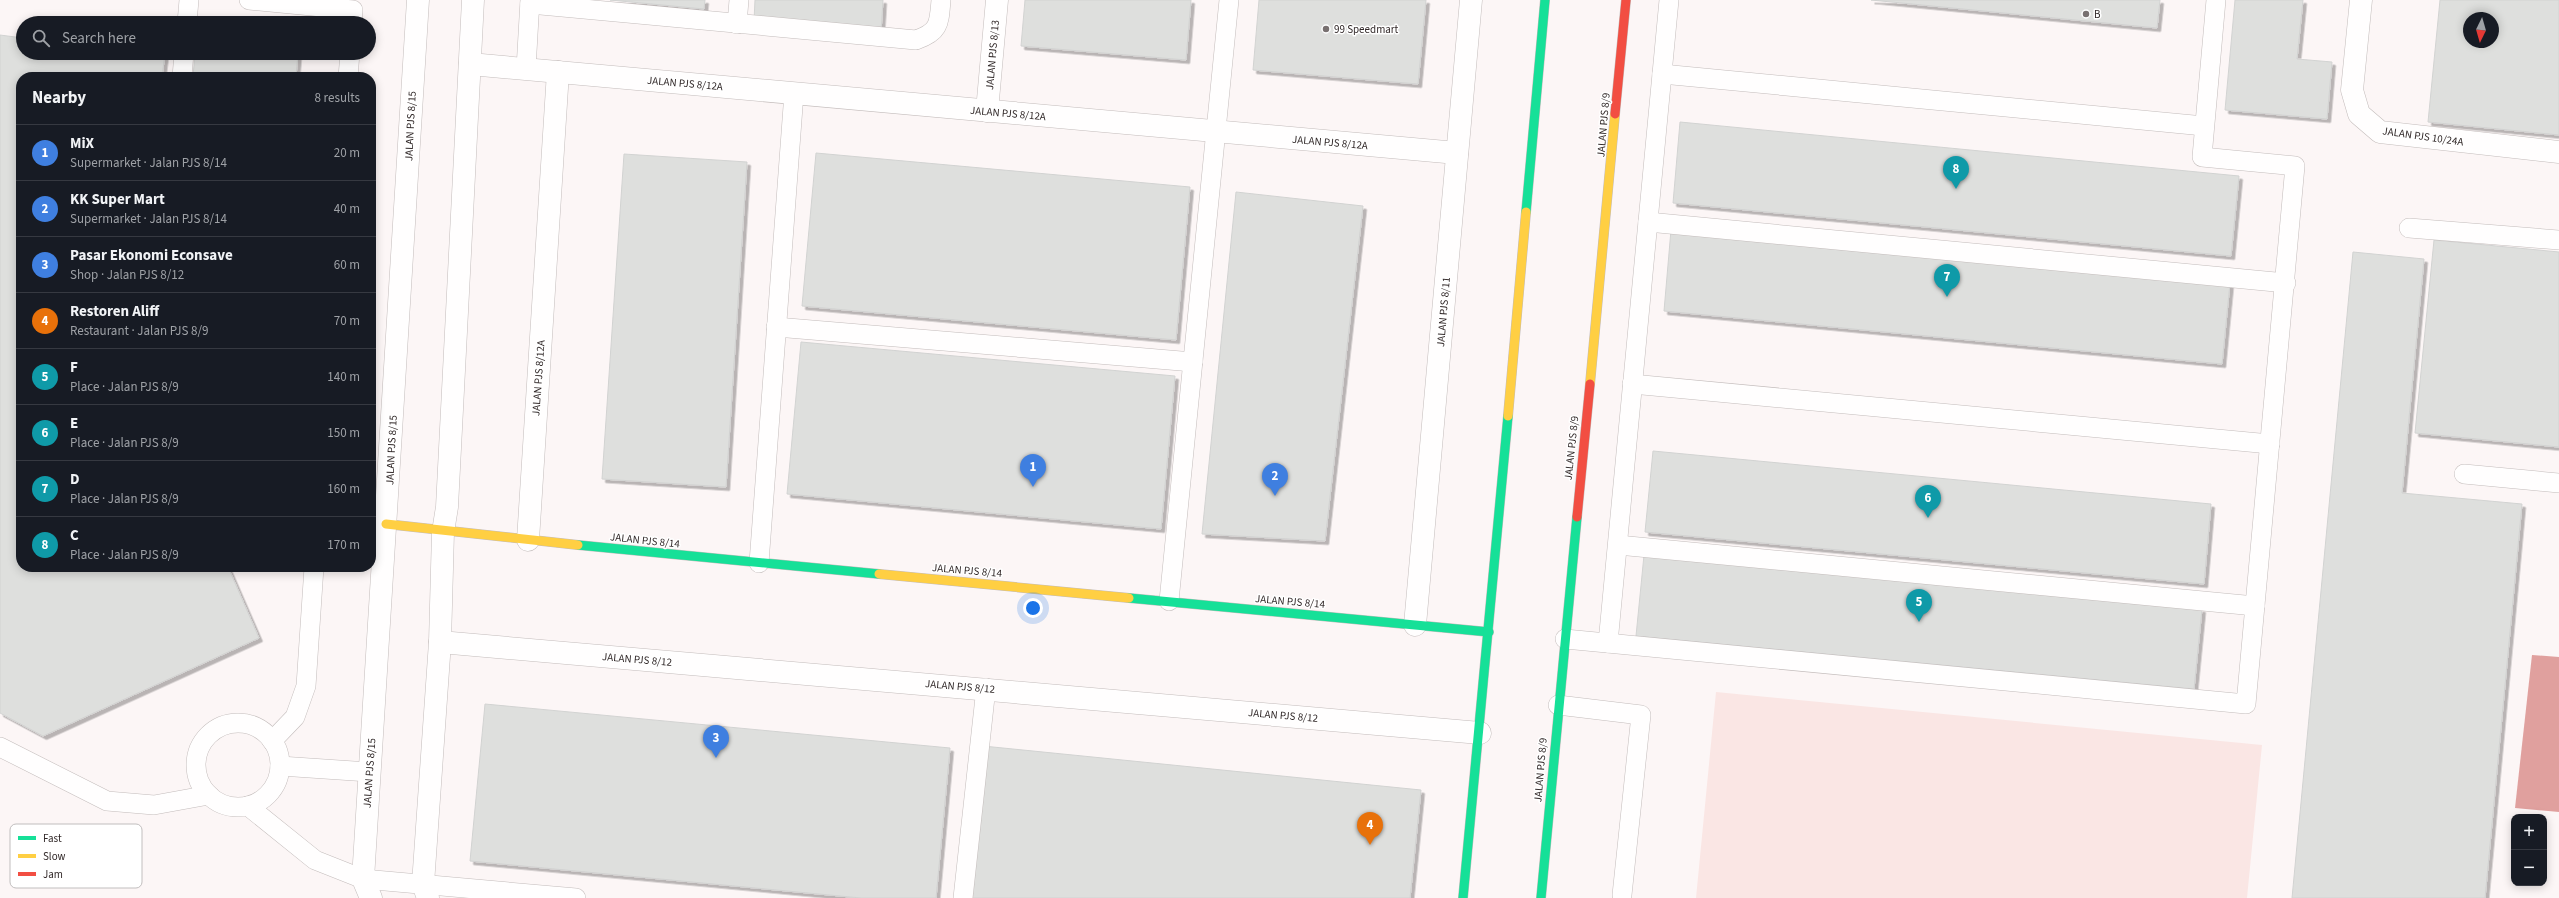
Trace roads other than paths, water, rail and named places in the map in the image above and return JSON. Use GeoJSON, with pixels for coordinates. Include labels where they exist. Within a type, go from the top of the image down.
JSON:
{"type":"FeatureCollection","features":[{"type":"Feature","properties":{"kind":"street","name":"JALAN PJS 8/15"},"geometry":{"type":"LineString","coordinates":[[367,888],[369,772],[386,524],[418,0]]}},
{"type":"Feature","properties":{"kind":"street"},"geometry":{"type":"LineString","coordinates":[[425,891],[440,642],[443,532],[447,507],[473,0]]}},
{"type":"Feature","properties":{"kind":"street","name":"JALAN PJS 8/13"},"geometry":{"type":"LineString","coordinates":[[987,111],[997,0]]}},
{"type":"Feature","properties":{"kind":"street","name":"JALAN PJS 8/11"},"geometry":{"type":"LineString","coordinates":[[1415,625],[1471,0]]}},
{"type":"Feature","properties":{"kind":"street"},"geometry":{"type":"LineString","coordinates":[[1463,898],[1480,733],[1544,0]]}},
{"type":"Feature","properties":{"kind":"street","name":"JALAN PJS 8/9"},"geometry":{"type":"LineString","coordinates":[[1541,898],[1558,705],[1626,0]]}},
{"type":"Feature","properties":{"kind":"street","name":"JALAN PJS 10/24A"},"geometry":{"type":"LineString","coordinates":[[2361,0],[2352,90],[2359,114],[2380,132],[2559,152]]}},
{"type":"Feature","properties":{"kind":"street","name":"JALAN PJS 8/12A"},"geometry":{"type":"LineString","coordinates":[[470,64],[1457,153]]}},
{"type":"Feature","properties":{"kind":"street","name":"JALAN PJS 8/12A"},"geometry":{"type":"LineString","coordinates":[[528,540],[558,72]]}},
{"type":"Feature","properties":{"kind":"street"},"geometry":{"type":"LineString","coordinates":[[386,524],[443,532]]}},
{"type":"Feature","properties":{"kind":"street","name":"JALAN PJS 8/14"},"geometry":{"type":"LineString","coordinates":[[443,532],[1489,632]]}},
{"type":"Feature","properties":{"kind":"street","name":"JALAN PJS 8/12"},"geometry":{"type":"LineString","coordinates":[[440,642],[986,688],[1480,733]]}},
{"type":"Feature","properties":{"kind":"lane"},"geometry":{"type":"LineString","coordinates":[[188,16],[189,0]]}},
{"type":"Feature","properties":{"kind":"lane"},"geometry":{"type":"LineString","coordinates":[[249,0],[353,10],[353,16]]}},
{"type":"Feature","properties":{"kind":"lane"},"geometry":{"type":"LineString","coordinates":[[737,24],[739,0]]}},
{"type":"Feature","properties":{"kind":"lane"},"geometry":{"type":"LineString","coordinates":[[526,69],[530,2],[737,24],[916,40],[931,35],[939,24],[941,0]]}},
{"type":"Feature","properties":{"kind":"lane"},"geometry":{"type":"LineString","coordinates":[[1169,601],[1229,0]]}},
{"type":"Feature","properties":{"kind":"lane"},"geometry":{"type":"LineString","coordinates":[[1608,643],[1669,0]]}},
{"type":"Feature","properties":{"kind":"lane"},"geometry":{"type":"LineString","coordinates":[[1565,639],[2246,704],[2286,283],[2295,166],[2202,158],[2216,0]]}},
{"type":"Feature","properties":{"kind":"lane"},"geometry":{"type":"LineString","coordinates":[[182,72],[183,60]]}},
{"type":"Feature","properties":{"kind":"lane"},"geometry":{"type":"LineString","coordinates":[[348,72],[349,60]]}},
{"type":"Feature","properties":{"kind":"lane"},"geometry":{"type":"LineString","coordinates":[[1662,74],[2204,126]]}},
{"type":"Feature","properties":{"kind":"lane"},"geometry":{"type":"LineString","coordinates":[[759,562],[794,93]]}},
{"type":"Feature","properties":{"kind":"lane"},"geometry":{"type":"LineString","coordinates":[[1648,222],[2286,283]]}},
{"type":"Feature","properties":{"kind":"lane"},"geometry":{"type":"LineString","coordinates":[[2409,228],[2559,240]]}},
{"type":"Feature","properties":{"kind":"lane"},"geometry":{"type":"LineString","coordinates":[[776,327],[1193,362]]}},
{"type":"Feature","properties":{"kind":"lane"},"geometry":{"type":"LineString","coordinates":[[1632,384],[2270,444]]}},
{"type":"Feature","properties":{"kind":"lane"},"geometry":{"type":"LineString","coordinates":[[2464,474],[2559,483]]}},
{"type":"Feature","properties":{"kind":"lane"},"geometry":{"type":"LineString","coordinates":[[1618,545],[2255,606]]}},
{"type":"Feature","properties":{"kind":"lane"},"geometry":{"type":"LineString","coordinates":[[272,740],[296,717],[306,686],[314,572]]}},
{"type":"Feature","properties":{"kind":"lane"},"geometry":{"type":"LineString","coordinates":[[963,898],[986,688]]}},
{"type":"Feature","properties":{"kind":"lane"},"geometry":{"type":"LineString","coordinates":[[1558,705],[1641,715],[1622,895]]}},
{"type":"Feature","properties":{"kind":"lane"},"geometry":{"type":"LineString","coordinates":[[236,723],[250,725],[262,731],[272,740],[279,753],[280,766],[278,780],[271,791],[261,801],[248,806],[234,807],[220,803],[209,795],[200,784],[196,764],[202,744],[211,733],[223,726],[236,723]]}},
{"type":"Feature","properties":{"kind":"lane"},"geometry":{"type":"LineString","coordinates":[[0,747],[107,801],[154,806],[209,795]]}},
{"type":"Feature","properties":{"kind":"lane"},"geometry":{"type":"LineString","coordinates":[[280,766],[369,772]]}},
{"type":"Feature","properties":{"kind":"lane"},"geometry":{"type":"LineString","coordinates":[[248,806],[315,860],[367,888],[576,898]]}},
{"type":"Feature","properties":{"kind":"place","name":"B"},"geometry":{"type":"Point","coordinates":[2086,14]}},
{"type":"Feature","properties":{"kind":"place","name":"99 Speedmart"},"geometry":{"type":"Point","coordinates":[1326,29]}},
{"type":"Feature","properties":{"kind":"place","name":"C"},"geometry":{"type":"Point","coordinates":[1956,189]}},
{"type":"Feature","properties":{"kind":"place","name":"D"},"geometry":{"type":"Point","coordinates":[1947,297]}},
{"type":"Feature","properties":{"kind":"place","name":"MiX"},"geometry":{"type":"Point","coordinates":[1033,487]}},
{"type":"Feature","properties":{"kind":"place","name":"KK Super Mart"},"geometry":{"type":"Point","coordinates":[1275,496]}},
{"type":"Feature","properties":{"kind":"place","name":"E"},"geometry":{"type":"Point","coordinates":[1928,518]}},
{"type":"Feature","properties":{"kind":"place","name":"F"},"geometry":{"type":"Point","coordinates":[1919,622]}},
{"type":"Feature","properties":{"kind":"place","name":"Pasar Ekonomi Econsave"},"geometry":{"type":"Point","coordinates":[716,758]}},
{"type":"Feature","properties":{"kind":"place","name":"Restoren Aliff"},"geometry":{"type":"Point","coordinates":[1370,845]}}]}
